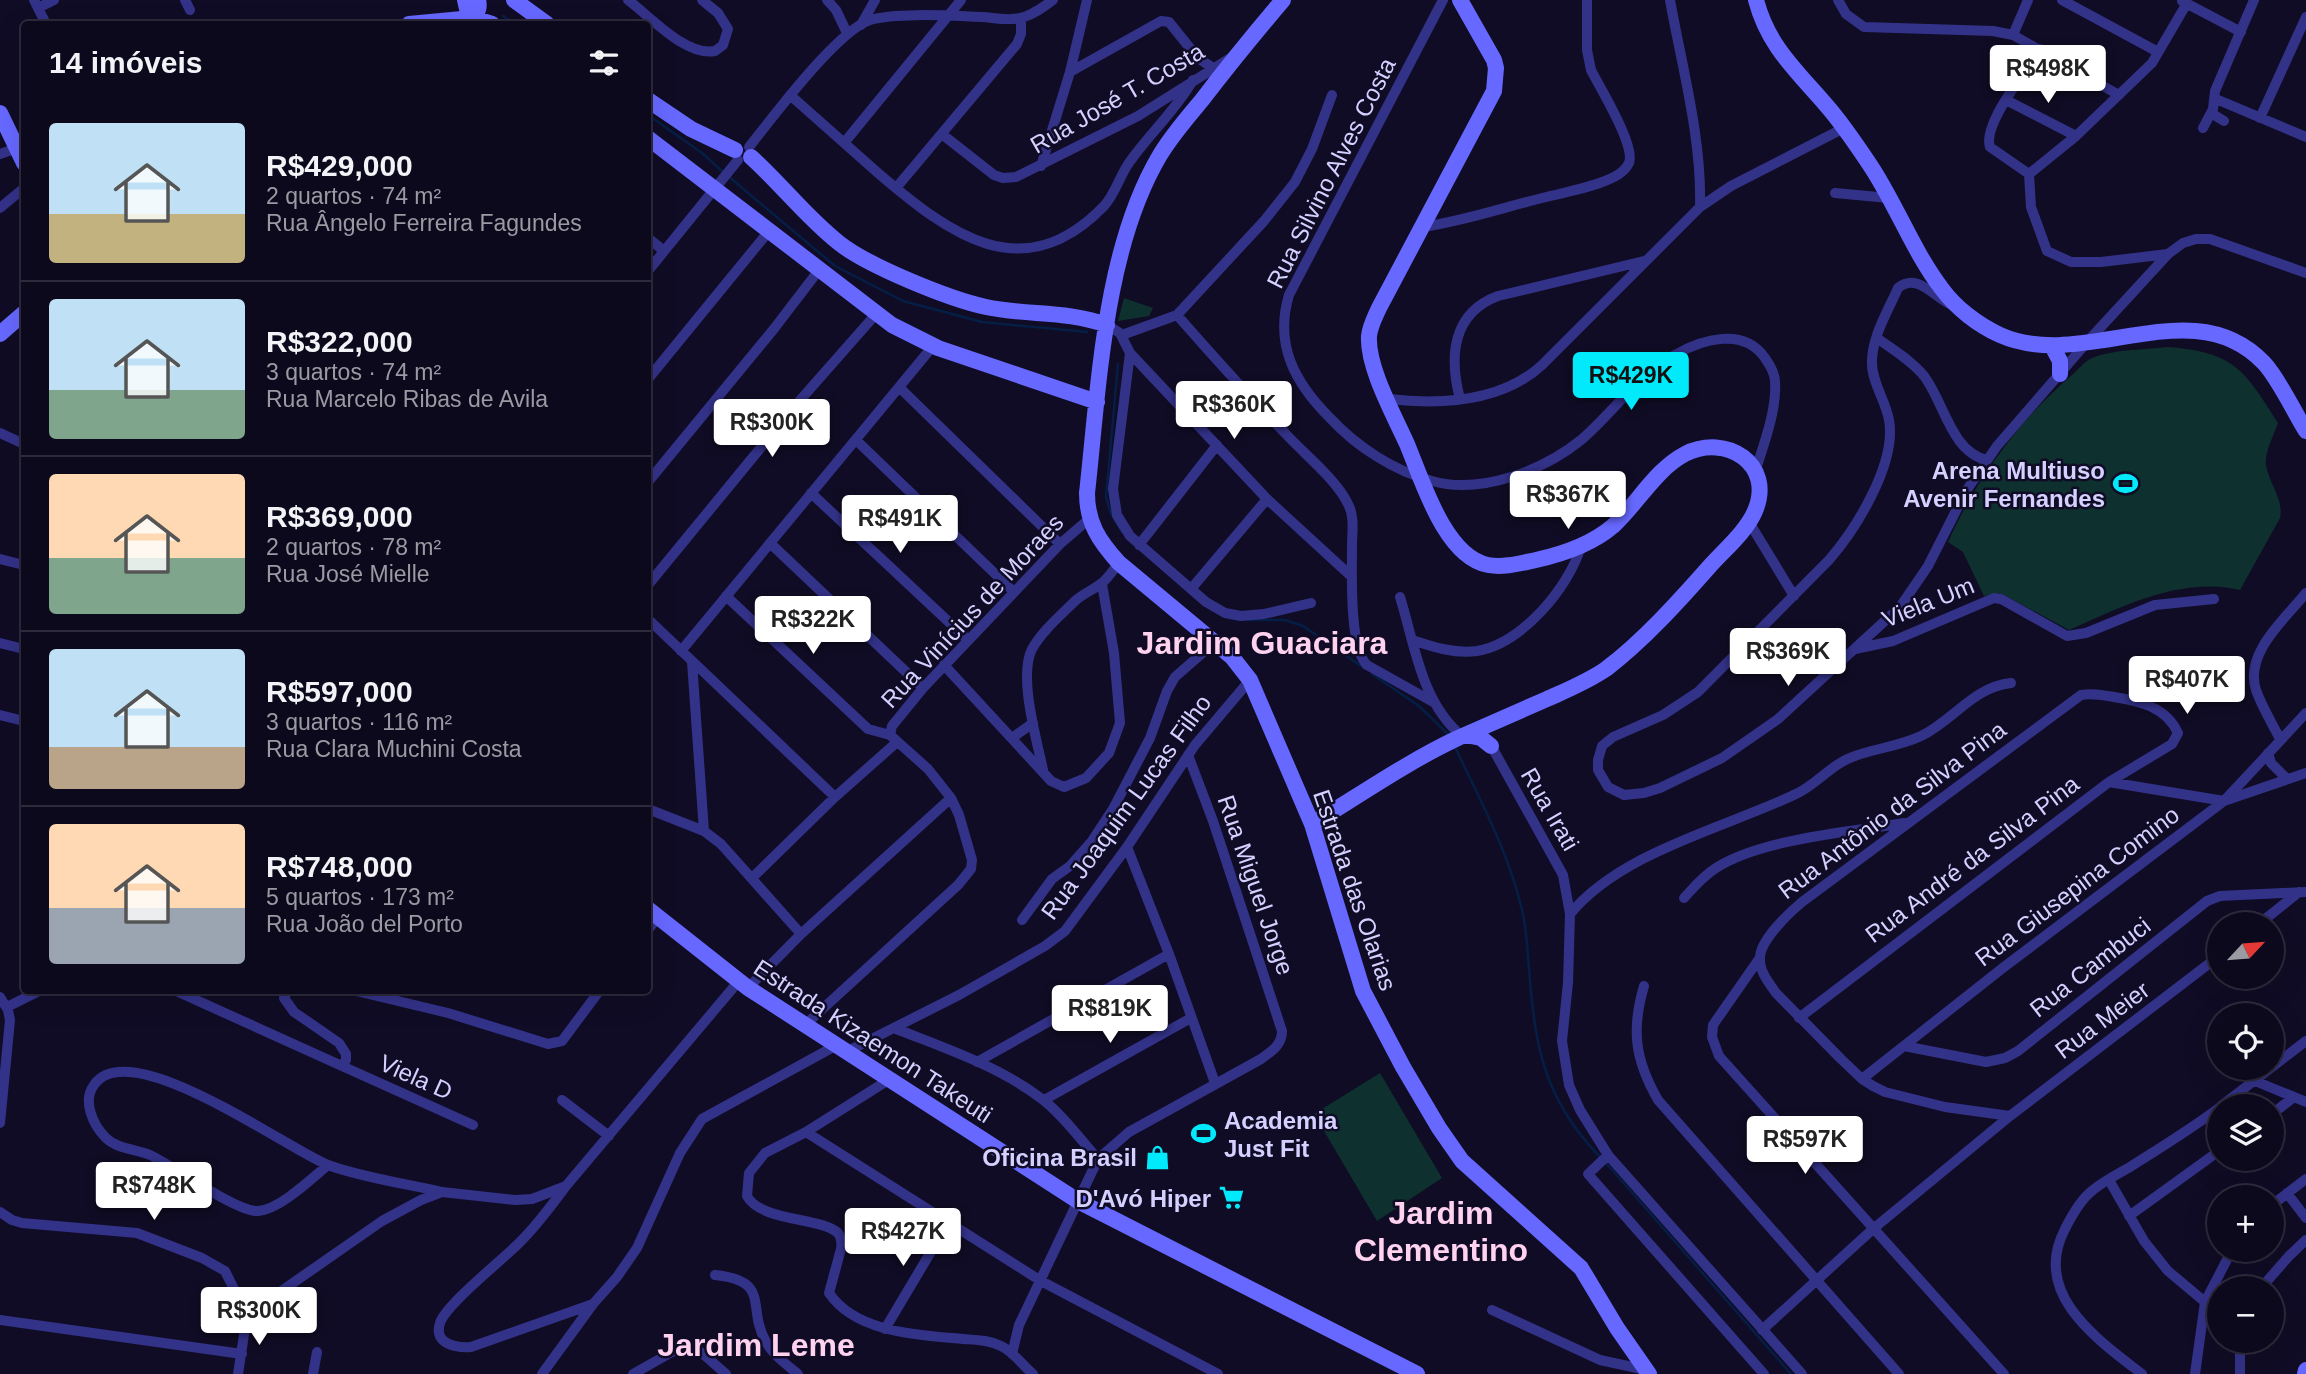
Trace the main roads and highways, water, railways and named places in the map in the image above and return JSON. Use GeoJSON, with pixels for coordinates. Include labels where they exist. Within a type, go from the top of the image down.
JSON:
{"type":"FeatureCollection","features":[{"type":"Feature","properties":{"kind":"main road"},"geometry":{"type":"LineString","coordinates":[[465,0],[471,21]]}},
{"type":"Feature","properties":{"kind":"main road"},"geometry":{"type":"LineString","coordinates":[[472,21],[478,11],[479,0]]}},
{"type":"Feature","properties":{"kind":"main road"},"geometry":{"type":"LineString","coordinates":[[479,0],[498,21]]}},
{"type":"Feature","properties":{"kind":"main road"},"geometry":{"type":"LineString","coordinates":[[514,0],[543,21]]}},
{"type":"Feature","properties":{"kind":"main road","name":"Estrada das Olarias"},"geometry":{"type":"LineString","coordinates":[[1283,0],[1170,140],[1153,169],[1136,209],[1120,260],[1107,325],[1087,493],[1089,519],[1105,548],[1119,563],[1232,657],[1250,680],[1312,824],[1363,991],[1385,1037],[1433,1118],[1465,1165],[1581,1268],[1647,1372]]}},
{"type":"Feature","properties":{"kind":"main road"},"geometry":{"type":"LineString","coordinates":[[1312,824],[1442,746],[1462,736],[1488,734],[1606,669],[1672,607],[1749,522],[1759,500],[1756,469],[1739,453],[1726,448],[1698,449],[1673,462],[1614,525],[1581,547],[1516,564],[1497,566],[1478,562],[1454,544],[1420,476],[1369,349],[1372,324],[1494,91],[1494,60],[1460,0]]}},
{"type":"Feature","properties":{"kind":"main road"},"geometry":{"type":"LineString","coordinates":[[1756,0],[1777,50],[1844,128],[1872,168],[1941,289],[1958,308],[2000,335],[2028,344],[2052,346],[2171,330],[2196,330],[2220,335],[2245,346],[2266,365],[2306,431]]}},
{"type":"Feature","properties":{"kind":"main road"},"geometry":{"type":"LineString","coordinates":[[651,102],[691,130],[742,156],[838,242],[870,262],[982,306],[1013,313],[1083,316],[1107,325]]}},
{"type":"Feature","properties":{"kind":"main road"},"geometry":{"type":"LineString","coordinates":[[0,113],[21,157]]}},
{"type":"Feature","properties":{"kind":"main road"},"geometry":{"type":"LineString","coordinates":[[651,140],[716,188],[767,235],[874,316],[892,333],[1096,407]]}},
{"type":"Feature","properties":{"kind":"main road"},"geometry":{"type":"LineString","coordinates":[[651,150],[716,188]]}},
{"type":"Feature","properties":{"kind":"main road"},"geometry":{"type":"LineString","coordinates":[[0,334],[21,316]]}},
{"type":"Feature","properties":{"kind":"main road"},"geometry":{"type":"LineString","coordinates":[[2052,346],[2060,361],[2060,374]]}},
{"type":"Feature","properties":{"kind":"main road","name":"Estrada Kizaemon Takeuti"},"geometry":{"type":"LineString","coordinates":[[653,913],[743,985],[1078,1201],[1412,1373]]}},
{"type":"Feature","properties":{"kind":"waterway"},"geometry":{"type":"LineString","coordinates":[[503,16],[510,21]]}},
{"type":"Feature","properties":{"kind":"waterway"},"geometry":{"type":"LineString","coordinates":[[651,117],[702,153],[723,172]]}},
{"type":"Feature","properties":{"kind":"waterway"},"geometry":{"type":"LineString","coordinates":[[728,176],[835,266],[903,301],[982,322],[1087,332]]}},
{"type":"Feature","properties":{"kind":"waterway"},"geometry":{"type":"LineString","coordinates":[[1118,364],[1106,497],[1111,514],[1122,532]]}},
{"type":"Feature","properties":{"kind":"waterway"},"geometry":{"type":"LineString","coordinates":[[1248,620],[1285,620],[1303,626],[1364,668]]}},
{"type":"Feature","properties":{"kind":"waterway"},"geometry":{"type":"LineString","coordinates":[[1372,674],[1419,706],[1449,735]]}},
{"type":"Feature","properties":{"kind":"waterway"},"geometry":{"type":"LineString","coordinates":[[1455,747],[1510,868],[1522,910],[1531,997],[1539,1048],[1546,1071],[1567,1115],[1601,1158]]}},
{"type":"Feature","properties":{"kind":"waterway"},"geometry":{"type":"LineString","coordinates":[[1606,1163],[1791,1374]]}},
{"type":"Feature","properties":{"kind":"place","name":"Arena Multiuso Avenir Fernandes"},"geometry":{"type":"Point","coordinates":[2125,484]}},
{"type":"Feature","properties":{"kind":"place","name":"Academia Just Fit"},"geometry":{"type":"Point","coordinates":[1204,1134]}},
{"type":"Feature","properties":{"kind":"place","name":"Oficina Brasil"},"geometry":{"type":"Point","coordinates":[1157,1157]}},
{"type":"Feature","properties":{"kind":"place","name":"D'Avó Hiper"},"geometry":{"type":"Point","coordinates":[1231,1198]}},
{"type":"Feature","properties":{"kind":"district","name":"Jardim Guaciara"},"geometry":{"type":"Point","coordinates":[1262,643]}},
{"type":"Feature","properties":{"kind":"district","name":"Jardim Clementino"},"geometry":{"type":"Point","coordinates":[1441,1232]}},
{"type":"Feature","properties":{"kind":"district","name":"Jardim Leme"},"geometry":{"type":"Point","coordinates":[756,1345]}}]}
